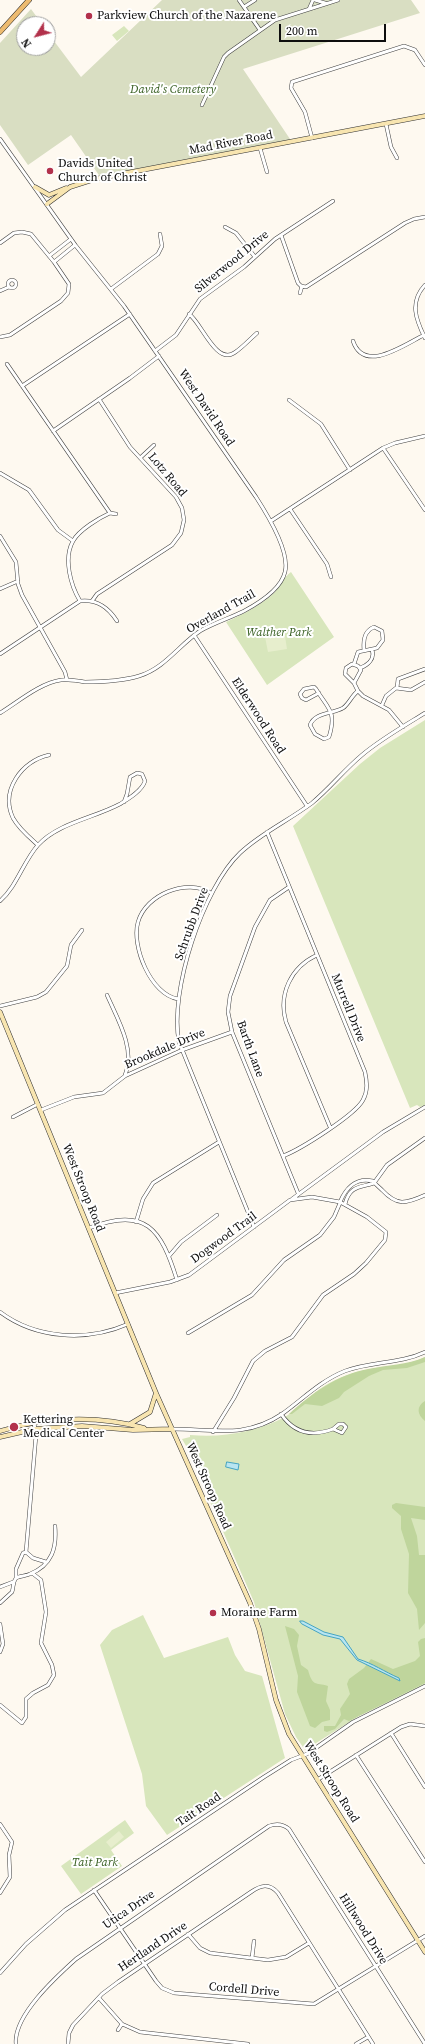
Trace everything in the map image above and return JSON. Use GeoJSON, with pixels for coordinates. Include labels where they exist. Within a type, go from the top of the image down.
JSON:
{"type":"FeatureCollection","features":[{"type":"Feature","properties":{"kind":"main road"},"geometry":{"type":"LineString","coordinates":[[0,32],[29,0]]}},
{"type":"Feature","properties":{"kind":"main road","name":"Mad River Road"},"geometry":{"type":"LineString","coordinates":[[47,204],[70,187],[114,175],[425,116]]}},
{"type":"Feature","properties":{"kind":"main road"},"geometry":{"type":"LineString","coordinates":[[35,186],[49,195],[70,187]]}},
{"type":"Feature","properties":{"kind":"main road","name":"West Stroop Road"},"geometry":{"type":"LineString","coordinates":[[0,1012],[156,1393],[250,1603],[259,1629],[280,1711],[301,1756],[425,1952]]}},
{"type":"Feature","properties":{"kind":"main road"},"geometry":{"type":"LineString","coordinates":[[130,1424],[150,1412],[156,1393]]}},
{"type":"Feature","properties":{"kind":"main road"},"geometry":{"type":"LineString","coordinates":[[0,1431],[34,1423],[83,1420],[130,1424],[146,1428]]}},
{"type":"Feature","properties":{"kind":"main road"},"geometry":{"type":"LineString","coordinates":[[0,1437],[35,1429],[82,1426],[133,1430],[146,1428],[172,1429]]}},
{"type":"Feature","properties":{"kind":"street"},"geometry":{"type":"LineString","coordinates":[[239,0],[260,30]]}},
{"type":"Feature","properties":{"kind":"street"},"geometry":{"type":"LineString","coordinates":[[244,7],[254,0]]}},
{"type":"Feature","properties":{"kind":"street"},"geometry":{"type":"LineString","coordinates":[[309,9],[314,0],[326,4]]}},
{"type":"Feature","properties":{"kind":"street"},"geometry":{"type":"LineString","coordinates":[[202,105],[224,57],[275,20],[338,0]]}},
{"type":"Feature","properties":{"kind":"street"},"geometry":{"type":"LineString","coordinates":[[312,138],[305,112],[291,88],[291,84],[303,78],[400,47],[408,46],[415,50],[425,65]]}},
{"type":"Feature","properties":{"kind":"street"},"geometry":{"type":"LineString","coordinates":[[386,124],[391,147],[397,158]]}},
{"type":"Feature","properties":{"kind":"street","name":"West David Road"},"geometry":{"type":"LineString","coordinates":[[0,139],[35,186],[75,245],[130,314],[271,521]]}},
{"type":"Feature","properties":{"kind":"street"},"geometry":{"type":"LineString","coordinates":[[260,148],[267,172]]}},
{"type":"Feature","properties":{"kind":"street","name":"Silverwood Drive"},"geometry":{"type":"LineString","coordinates":[[156,351],[174,338],[200,299],[238,272],[281,235],[333,200]]}},
{"type":"Feature","properties":{"kind":"street"},"geometry":{"type":"LineString","coordinates":[[281,235],[298,283],[302,286],[308,286],[412,220],[425,218]]}},
{"type":"Feature","properties":{"kind":"street"},"geometry":{"type":"LineString","coordinates":[[226,226],[236,233],[255,257]]}},
{"type":"Feature","properties":{"kind":"street"},"geometry":{"type":"LineString","coordinates":[[0,243],[14,233],[26,233],[35,238],[68,281],[69,288],[66,295],[52,307],[10,335],[0,337]]}},
{"type":"Feature","properties":{"kind":"street"},"geometry":{"type":"LineString","coordinates":[[111,289],[158,254],[162,246],[160,234]]}},
{"type":"Feature","properties":{"kind":"street"},"geometry":{"type":"LineString","coordinates":[[49,256],[71,239]]}},
{"type":"Feature","properties":{"kind":"street"},"geometry":{"type":"LineString","coordinates":[[54,262],[75,245]]}},
{"type":"Feature","properties":{"kind":"street"},"geometry":{"type":"LineString","coordinates":[[353,341],[360,353],[366,356],[374,357],[424,337],[416,319],[415,308],[417,296],[425,285]]}},
{"type":"Feature","properties":{"kind":"street"},"geometry":{"type":"LineString","coordinates":[[300,293],[302,286]]}},
{"type":"Feature","properties":{"kind":"street"},"geometry":{"type":"LineString","coordinates":[[0,291],[9,287]]}},
{"type":"Feature","properties":{"kind":"street"},"geometry":{"type":"LineString","coordinates":[[22,386],[130,314]]}},
{"type":"Feature","properties":{"kind":"street"},"geometry":{"type":"LineString","coordinates":[[189,314],[196,321],[218,352],[224,355],[234,353],[257,332]]}},
{"type":"Feature","properties":{"kind":"street"},"geometry":{"type":"LineString","coordinates":[[53,430],[159,356]]}},
{"type":"Feature","properties":{"kind":"street"},"geometry":{"type":"LineString","coordinates":[[7,364],[63,443],[110,514]]}},
{"type":"Feature","properties":{"kind":"street","name":"Lotz Road"},"geometry":{"type":"LineString","coordinates":[[92,601],[97,594],[167,550],[176,542],[181,533],[184,520],[178,501],[125,440],[99,399]]}},
{"type":"Feature","properties":{"kind":"street"},"geometry":{"type":"LineString","coordinates":[[289,400],[321,424],[350,470]]}},
{"type":"Feature","properties":{"kind":"street"},"geometry":{"type":"LineString","coordinates":[[271,521],[383,448],[395,443],[425,436]]}},
{"type":"Feature","properties":{"kind":"street"},"geometry":{"type":"LineString","coordinates":[[140,458],[154,445]]}},
{"type":"Feature","properties":{"kind":"street"},"geometry":{"type":"LineString","coordinates":[[383,448],[425,510]]}},
{"type":"Feature","properties":{"kind":"street"},"geometry":{"type":"LineString","coordinates":[[0,473],[29,490],[58,530],[73,541]]}},
{"type":"Feature","properties":{"kind":"street"},"geometry":{"type":"LineString","coordinates":[[290,509],[327,564],[330,578]]}},
{"type":"Feature","properties":{"kind":"street"},"geometry":{"type":"LineString","coordinates":[[80,601],[72,586],[70,576],[70,552],[73,541],[86,528],[110,514],[116,514]]}},
{"type":"Feature","properties":{"kind":"street","name":"Overland Trail"},"geometry":{"type":"LineString","coordinates":[[0,713],[48,684],[67,680],[113,681],[146,673],[162,664],[194,636],[256,604],[272,592],[282,580],[286,568],[285,559],[271,521]]}},
{"type":"Feature","properties":{"kind":"street"},"geometry":{"type":"LineString","coordinates":[[0,536],[14,556],[22,595],[65,672],[67,680]]}},
{"type":"Feature","properties":{"kind":"street"},"geometry":{"type":"LineString","coordinates":[[0,588],[18,581]]}},
{"type":"Feature","properties":{"kind":"street"},"geometry":{"type":"LineString","coordinates":[[0,654],[80,601],[92,601],[106,607],[117,621]]}},
{"type":"Feature","properties":{"kind":"street"},"geometry":{"type":"LineString","coordinates":[[354,664],[356,653],[364,650],[372,650],[378,646],[383,640],[382,631],[377,628],[370,629],[366,635],[364,650]]}},
{"type":"Feature","properties":{"kind":"street","name":"Elderwood Road"},"geometry":{"type":"LineString","coordinates":[[194,636],[307,806]]}},
{"type":"Feature","properties":{"kind":"street"},"geometry":{"type":"LineString","coordinates":[[360,668],[366,666],[371,660],[373,654],[372,650]]}},
{"type":"Feature","properties":{"kind":"street"},"geometry":{"type":"LineString","coordinates":[[360,668],[354,664],[347,666],[345,671],[347,676],[354,682],[358,690],[366,698],[382,705],[394,714],[403,726]]}},
{"type":"Feature","properties":{"kind":"street"},"geometry":{"type":"LineString","coordinates":[[354,682],[360,672],[360,668]]}},
{"type":"Feature","properties":{"kind":"street"},"geometry":{"type":"LineString","coordinates":[[397,688],[398,678],[425,669]]}},
{"type":"Feature","properties":{"kind":"street"},"geometry":{"type":"LineString","coordinates":[[382,705],[386,696],[397,688],[411,690],[425,682]]}},
{"type":"Feature","properties":{"kind":"street"},"geometry":{"type":"LineString","coordinates":[[318,693],[306,700],[302,698],[300,694],[304,688],[311,686],[315,688],[331,712],[333,720],[329,737],[322,739],[312,731],[310,723],[318,717],[331,712],[344,707],[358,690]]}},
{"type":"Feature","properties":{"kind":"street","name":"Schrubb Drive"},"geometry":{"type":"LineString","coordinates":[[254,1227],[182,1050],[178,1035],[178,999],[194,937],[211,894],[234,860],[267,832],[307,806],[326,791],[362,755],[403,726],[425,713]]}},
{"type":"Feature","properties":{"kind":"street"},"geometry":{"type":"LineString","coordinates":[[38,845],[14,819],[10,806],[10,796],[16,778],[23,769],[38,758],[49,755]]}},
{"type":"Feature","properties":{"kind":"street"},"geometry":{"type":"LineString","coordinates":[[0,901],[14,885],[38,845],[58,830],[124,802],[144,784],[145,779],[142,774],[137,772],[130,776],[128,794],[124,802]]}},
{"type":"Feature","properties":{"kind":"street","name":"Murrell Drive"},"geometry":{"type":"LineString","coordinates":[[267,832],[366,1079],[366,1093],[360,1105],[300,1148],[283,1156]]}},
{"type":"Feature","properties":{"kind":"street","name":"Barth Lane"},"geometry":{"type":"LineString","coordinates":[[289,886],[270,900],[255,927],[230,996],[228,1012],[232,1032],[298,1193]]}},
{"type":"Feature","properties":{"kind":"street"},"geometry":{"type":"LineString","coordinates":[[178,999],[163,994],[152,981],[139,949],[136,934],[137,923],[147,906],[169,892],[181,888],[195,887],[211,894]]}},
{"type":"Feature","properties":{"kind":"street"},"geometry":{"type":"LineString","coordinates":[[0,1006],[37,997],[46,992],[68,966],[71,945],[82,930]]}},
{"type":"Feature","properties":{"kind":"street"},"geometry":{"type":"LineString","coordinates":[[317,955],[303,962],[294,972],[286,987],[283,1006],[286,1022],[330,1127]]}},
{"type":"Feature","properties":{"kind":"street"},"geometry":{"type":"LineString","coordinates":[[108,995],[126,1044],[128,1060],[125,1076]]}},
{"type":"Feature","properties":{"kind":"street","name":"Brookdale Drive"},"geometry":{"type":"LineString","coordinates":[[41,1110],[74,1097],[104,1092],[125,1076],[182,1050],[232,1032]]}},
{"type":"Feature","properties":{"kind":"street"},"geometry":{"type":"LineString","coordinates":[[13,1117],[38,1104]]}},
{"type":"Feature","properties":{"kind":"street"},"geometry":{"type":"LineString","coordinates":[[290,1200],[395,1124],[425,1107]]}},
{"type":"Feature","properties":{"kind":"street"},"geometry":{"type":"LineString","coordinates":[[345,1204],[346,1199],[360,1185],[374,1183],[387,1165],[425,1138]]}},
{"type":"Feature","properties":{"kind":"street"},"geometry":{"type":"LineString","coordinates":[[136,1222],[143,1198],[153,1183],[219,1142]]}},
{"type":"Feature","properties":{"kind":"street"},"geometry":{"type":"LineString","coordinates":[[188,1333],[252,1295],[284,1260],[320,1235],[334,1217],[342,1198],[351,1185],[365,1180],[373,1181],[390,1199],[397,1202],[405,1202],[425,1195]]}},
{"type":"Feature","properties":{"kind":"street"},"geometry":{"type":"LineString","coordinates":[[351,1185],[353,1191]]}},
{"type":"Feature","properties":{"kind":"street"},"geometry":{"type":"LineString","coordinates":[[213,1432],[234,1398],[253,1361],[260,1354],[292,1337],[323,1295],[363,1266],[385,1240],[385,1229],[345,1204],[318,1197],[290,1200]]}},
{"type":"Feature","properties":{"kind":"street"},"geometry":{"type":"LineString","coordinates":[[342,1198],[346,1199]]}},
{"type":"Feature","properties":{"kind":"street","name":"Dogwood Trail"},"geometry":{"type":"LineString","coordinates":[[115,1293],[177,1280],[189,1275],[290,1200]]}},
{"type":"Feature","properties":{"kind":"street"},"geometry":{"type":"LineString","coordinates":[[169,1256],[181,1242],[217,1214]]}},
{"type":"Feature","properties":{"kind":"street"},"geometry":{"type":"LineString","coordinates":[[88,1228],[115,1221],[136,1222],[154,1230],[169,1256],[177,1280]]}},
{"type":"Feature","properties":{"kind":"street"},"geometry":{"type":"LineString","coordinates":[[0,1312],[25,1327],[55,1334],[92,1335],[128,1324]]}},
{"type":"Feature","properties":{"kind":"street"},"geometry":{"type":"LineString","coordinates":[[172,1429],[213,1432],[230,1432],[247,1429],[265,1423],[281,1414],[317,1386],[340,1373],[364,1365],[409,1358],[425,1352]]}},
{"type":"Feature","properties":{"kind":"street"},"geometry":{"type":"LineString","coordinates":[[281,1414],[290,1426],[298,1431],[315,1432],[333,1429]]}},
{"type":"Feature","properties":{"kind":"street"},"geometry":{"type":"LineString","coordinates":[[0,1602],[12,1592],[13,1582],[16,1577],[16,1569],[23,1553],[26,1552],[35,1429],[34,1423]]}},
{"type":"Feature","properties":{"kind":"street"},"geometry":{"type":"LineString","coordinates":[[16,1577],[32,1573],[46,1562],[55,1549],[55,1526]]}},
{"type":"Feature","properties":{"kind":"street"},"geometry":{"type":"LineString","coordinates":[[26,1552],[33,1558],[46,1562]]}},
{"type":"Feature","properties":{"kind":"street"},"geometry":{"type":"LineString","coordinates":[[0,1705],[22,1723],[26,1717],[26,1699],[33,1692],[48,1685],[54,1672],[41,1643],[46,1612],[41,1580],[32,1573]]}},
{"type":"Feature","properties":{"kind":"street"},"geometry":{"type":"LineString","coordinates":[[0,1587],[13,1582]]}},
{"type":"Feature","properties":{"kind":"street"},"geometry":{"type":"LineString","coordinates":[[0,1624],[3,1644],[0,1652]]}},
{"type":"Feature","properties":{"kind":"street","name":"Tait Road"},"geometry":{"type":"LineString","coordinates":[[0,1973],[36,1934],[65,1910],[94,1890],[264,1777],[301,1756],[360,1718],[425,1686]]}},
{"type":"Feature","properties":{"kind":"street"},"geometry":{"type":"LineString","coordinates":[[317,1780],[391,1733],[410,1724],[425,1726]]}},
{"type":"Feature","properties":{"kind":"street"},"geometry":{"type":"LineString","coordinates":[[391,1733],[425,1787]]}},
{"type":"Feature","properties":{"kind":"street"},"geometry":{"type":"LineString","coordinates":[[356,1755],[425,1862]]}},
{"type":"Feature","properties":{"kind":"street"},"geometry":{"type":"LineString","coordinates":[[0,1824],[12,1842],[9,1855],[10,1877],[0,1893]]}},
{"type":"Feature","properties":{"kind":"street","name":"Utica Drive"},"geometry":{"type":"LineString","coordinates":[[16,2044],[16,2034],[20,2024],[51,1983],[80,1956],[269,1826],[276,1824],[285,1826]]}},
{"type":"Feature","properties":{"kind":"street","name":"Hillwood Drive"},"geometry":{"type":"LineString","coordinates":[[285,1826],[292,1834],[424,2044]]}},
{"type":"Feature","properties":{"kind":"street","name":"Hertland Drive"},"geometry":{"type":"LineString","coordinates":[[68,2044],[69,2033],[73,2025],[98,1998],[144,1964],[259,1886],[268,1886],[278,1893],[309,1943]]}},
{"type":"Feature","properties":{"kind":"street","name":"Cordell Drive"},"geometry":{"type":"LineString","coordinates":[[94,1890],[159,1984],[174,1993],[310,2005],[318,2003],[425,1936]]}},
{"type":"Feature","properties":{"kind":"street"},"geometry":{"type":"LineString","coordinates":[[188,1934],[200,1948],[210,1953],[252,1958],[282,1959],[309,1943],[373,2044]]}},
{"type":"Feature","properties":{"kind":"street"},"geometry":{"type":"LineString","coordinates":[[252,1958],[254,1940]]}},
{"type":"Feature","properties":{"kind":"street"},"geometry":{"type":"LineString","coordinates":[[98,1998],[122,2024],[146,2034],[248,2044]]}},
{"type":"Feature","properties":{"kind":"street"},"geometry":{"type":"LineString","coordinates":[[118,2030],[122,2024]]}},
{"type":"Feature","properties":{"kind":"street"},"geometry":{"type":"LineString","coordinates":[[356,2044],[368,2037]]}},
{"type":"Feature","properties":{"kind":"green space","name":"David's Cemetery"},"geometry":{"type":"Polygon","coordinates":[[[162,0],[411,0],[420,13],[243,69],[292,142],[101,178],[71,135],[28,165],[0,125],[0,43],[16,25],[16,56],[56,56],[56,44],[81,77],[162,0]]]}},
{"type":"Feature","properties":{"kind":"green space","name":"David's Cemetery"},"geometry":{"type":"Polygon","coordinates":[[[31,9],[36,16],[25,16],[31,9]]]}},
{"type":"Feature","properties":{"kind":"green space"},"geometry":{"type":"Polygon","coordinates":[[[124,26],[129,31],[117,41],[112,35],[124,26]]]}},
{"type":"Feature","properties":{"kind":"green space","name":"Walther Park"},"geometry":{"type":"Polygon","coordinates":[[[291,572],[334,637],[267,685],[226,622],[264,601],[275,592],[291,572]]]}},
{"type":"Feature","properties":{"kind":"green space"},"geometry":{"type":"Polygon","coordinates":[[[284,630],[287,649],[268,652],[264,632],[284,630]]]}},
{"type":"Feature","properties":{"kind":"green space"},"geometry":{"type":"Polygon","coordinates":[[[425,720],[425,1105],[420,1107],[417,1105],[410,1108],[293,826],[360,764],[380,748],[425,720]]]}},
{"type":"Feature","properties":{"kind":"green space"},"geometry":{"type":"Polygon","coordinates":[[[425,1357],[425,1685],[359,1716],[305,1750],[296,1737],[285,1714],[254,1602],[207,1495],[206,1491],[211,1488],[182,1439],[190,1437],[190,1435],[227,1435],[262,1427],[285,1417],[315,1392],[336,1379],[358,1372],[416,1361],[425,1357]]]}},
{"type":"Feature","properties":{"kind":"green space"},"geometry":{"type":"Polygon","coordinates":[[[425,1357],[425,1362],[407,1368],[383,1370],[369,1376],[344,1392],[339,1398],[322,1406],[305,1404],[292,1414],[289,1414],[316,1392],[335,1380],[368,1369],[411,1362],[425,1357]]]}},
{"type":"Feature","properties":{"kind":"green space"},"geometry":{"type":"Polygon","coordinates":[[[425,1401],[425,1421],[420,1416],[419,1408],[425,1401]]]}},
{"type":"Feature","properties":{"kind":"green space"},"geometry":{"type":"Polygon","coordinates":[[[396,1503],[425,1507],[425,1520],[411,1518],[417,1536],[419,1555],[425,1555],[425,1623],[419,1630],[417,1609],[408,1593],[409,1554],[401,1529],[401,1516],[392,1508],[392,1505],[396,1503]]]}},
{"type":"Feature","properties":{"kind":"green space"},"geometry":{"type":"Polygon","coordinates":[[[143,1615],[164,1658],[228,1637],[235,1655],[245,1671],[262,1676],[285,1758],[167,1835],[146,1806],[142,1774],[100,1645],[112,1630],[143,1615]]]}},
{"type":"Feature","properties":{"kind":"green space"},"geometry":{"type":"Polygon","coordinates":[[[285,1626],[294,1629],[299,1635],[297,1646],[301,1665],[308,1670],[311,1679],[317,1684],[328,1686],[326,1701],[330,1710],[330,1720],[322,1722],[315,1728],[310,1726],[297,1692],[298,1676],[285,1626]]]}},
{"type":"Feature","properties":{"kind":"green space"},"geometry":{"type":"Polygon","coordinates":[[[425,1638],[425,1683],[349,1721],[344,1719],[335,1729],[327,1732],[324,1731],[324,1726],[335,1726],[341,1715],[340,1709],[350,1694],[347,1684],[349,1679],[364,1668],[371,1659],[393,1669],[415,1661],[420,1656],[418,1642],[425,1638]]]}},
{"type":"Feature","properties":{"kind":"green space","name":"Tait Park"},"geometry":{"type":"Polygon","coordinates":[[[125,1820],[134,1833],[111,1850],[122,1866],[81,1894],[61,1866],[125,1820]]]}},
{"type":"Feature","properties":{"kind":"green space"},"geometry":{"type":"Polygon","coordinates":[[[119,1831],[124,1837],[111,1848],[106,1842],[119,1831]]]}},
{"type":"Feature","properties":{"kind":"water"},"geometry":{"type":"Polygon","coordinates":[[[227,1462],[239,1464],[238,1470],[226,1467],[227,1462]]]}},
{"type":"Feature","properties":{"kind":"water"},"geometry":{"type":"Polygon","coordinates":[[[300,1621],[303,1621],[324,1632],[343,1637],[358,1659],[399,1678],[400,1681],[357,1660],[340,1639],[323,1635],[302,1624],[300,1621]]]}},
{"type":"Feature","properties":{"kind":"place","name":"Parkview Church of the Nazarene"},"geometry":{"type":"Point","coordinates":[89,16]}},
{"type":"Feature","properties":{"kind":"place","name":"Davids United Church of Christ"},"geometry":{"type":"Point","coordinates":[50,171]}},
{"type":"Feature","properties":{"kind":"place","name":"Kettering Medical Center"},"geometry":{"type":"Point","coordinates":[14,1427]}},
{"type":"Feature","properties":{"kind":"place","name":"Moraine Farm"},"geometry":{"type":"Point","coordinates":[213,1613]}}]}
